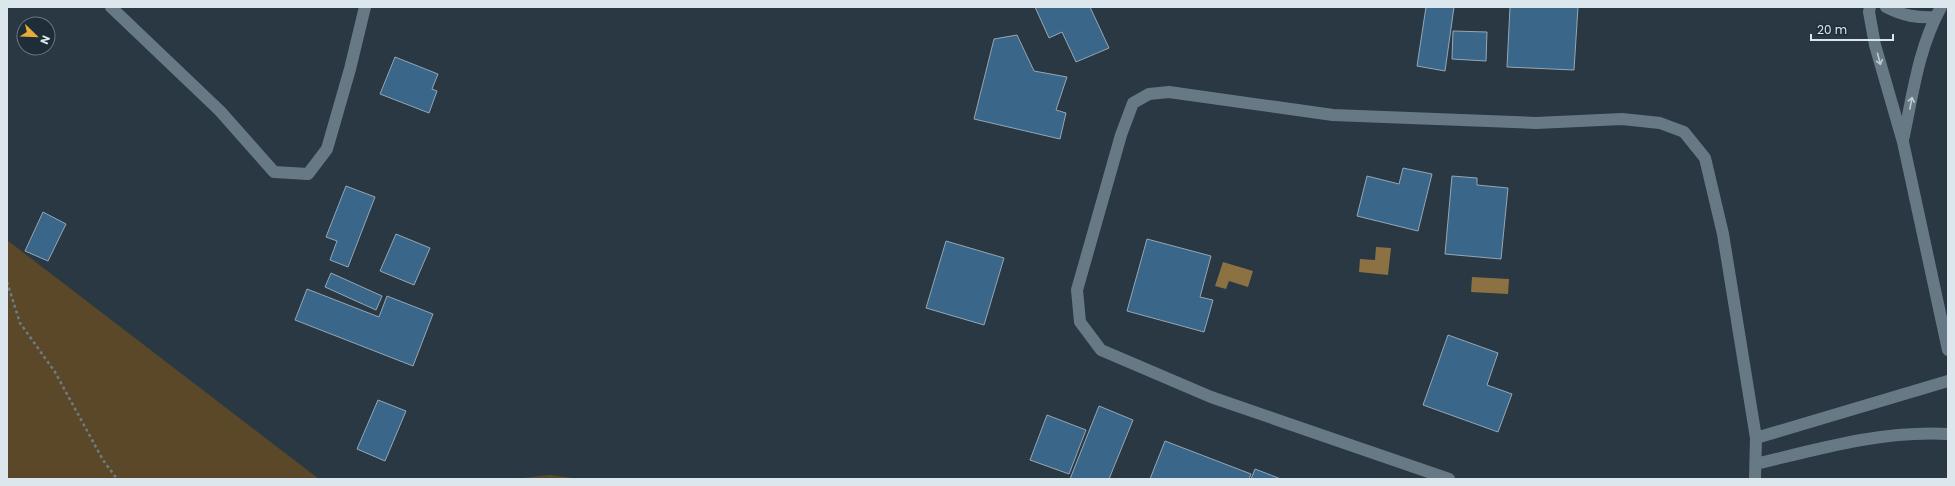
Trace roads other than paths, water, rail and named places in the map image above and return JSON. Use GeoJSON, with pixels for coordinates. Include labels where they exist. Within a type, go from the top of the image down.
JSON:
{"type":"FeatureCollection","features":[{"type":"Feature","properties":{"kind":"street"},"geometry":{"type":"LineString","coordinates":[[111,7],[220,111],[274,172],[308,174],[327,149],[350,69],[365,7]]}},
{"type":"Feature","properties":{"kind":"street"},"geometry":{"type":"LineString","coordinates":[[1870,7],[1869,12],[1875,45],[1903,142],[1948,350]]}},
{"type":"Feature","properties":{"kind":"street"},"geometry":{"type":"LineString","coordinates":[[1886,7],[1902,14],[1919,18],[1939,12]]}},
{"type":"Feature","properties":{"kind":"street"},"geometry":{"type":"LineString","coordinates":[[1903,142],[1919,58],[1939,12]]}},
{"type":"Feature","properties":{"kind":"street"},"geometry":{"type":"LineString","coordinates":[[1449,479],[1211,397],[1101,350],[1080,322],[1077,290],[1121,135],[1133,103],[1149,94],[1169,92],[1333,116],[1536,123],[1622,118],[1660,123],[1684,132],[1705,158],[1723,234],[1756,438],[1755,479]]}},
{"type":"Feature","properties":{"kind":"street"},"geometry":{"type":"LineString","coordinates":[[1756,438],[1948,381]]}},
{"type":"Feature","properties":{"kind":"street"},"geometry":{"type":"LineString","coordinates":[[1756,464],[1853,441],[1922,432],[1948,434]]}}]}
